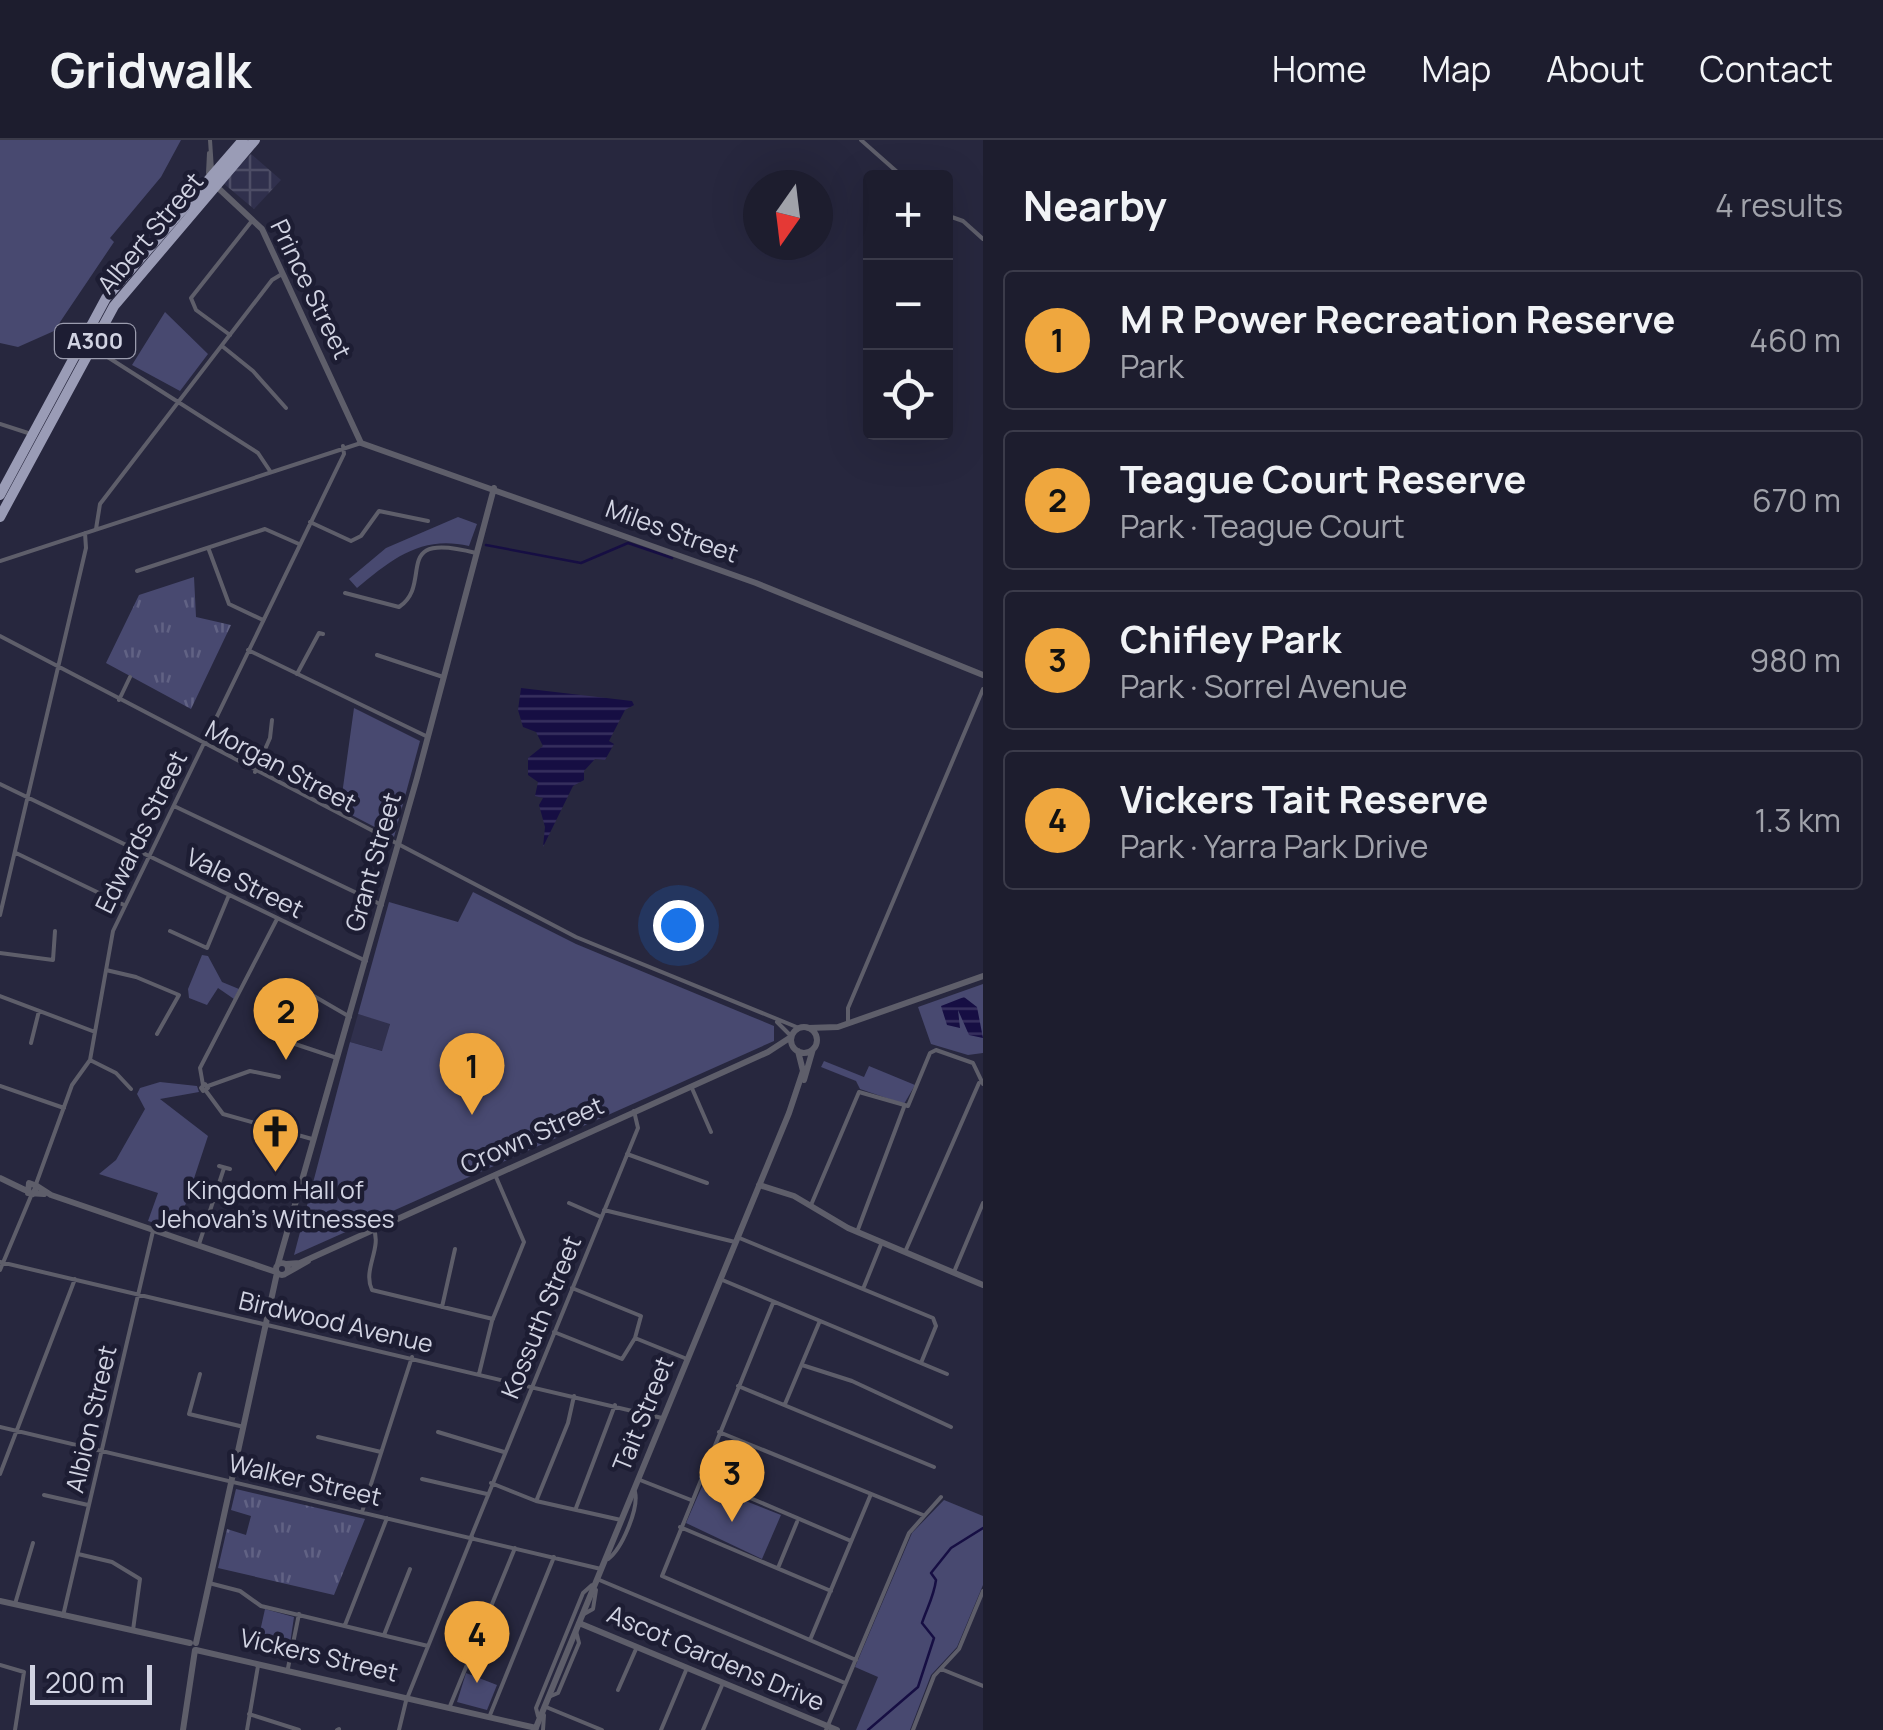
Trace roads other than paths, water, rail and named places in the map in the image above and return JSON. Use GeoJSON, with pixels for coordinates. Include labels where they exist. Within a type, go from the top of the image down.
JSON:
{"type":"FeatureCollection","features":[{"type":"Feature","properties":{"kind":"highway","name":"Albert Street"},"geometry":{"type":"LineString","coordinates":[[0,495],[124,292],[212,178],[216,162],[243,140]]}},
{"type":"Feature","properties":{"kind":"highway","name":"Albert Street"},"geometry":{"type":"LineString","coordinates":[[0,517],[106,298],[212,178],[255,140]]}},
{"type":"Feature","properties":{"kind":"street"},"geometry":{"type":"LineString","coordinates":[[861,140],[895,170]]}},
{"type":"Feature","properties":{"kind":"street"},"geometry":{"type":"LineString","coordinates":[[210,142],[216,162]]}},
{"type":"Feature","properties":{"kind":"street"},"geometry":{"type":"LineString","coordinates":[[210,142],[212,178]]}},
{"type":"Feature","properties":{"kind":"street","name":"Prince Street"},"geometry":{"type":"LineString","coordinates":[[212,178],[254,218],[359,443]]}},
{"type":"Feature","properties":{"kind":"street"},"geometry":{"type":"LineString","coordinates":[[953,217],[983,239]]}},
{"type":"Feature","properties":{"kind":"street"},"geometry":{"type":"LineString","coordinates":[[230,336],[197,311],[191,298],[254,218]]}},
{"type":"Feature","properties":{"kind":"street"},"geometry":{"type":"LineString","coordinates":[[96,529],[99,506],[272,280],[283,274]]}},
{"type":"Feature","properties":{"kind":"street"},"geometry":{"type":"LineString","coordinates":[[222,346],[250,368],[286,408]]}},
{"type":"Feature","properties":{"kind":"street"},"geometry":{"type":"LineString","coordinates":[[92,347],[258,453],[270,471]]}},
{"type":"Feature","properties":{"kind":"street"},"geometry":{"type":"LineString","coordinates":[[0,424],[33,436]]}},
{"type":"Feature","properties":{"kind":"street"},"geometry":{"type":"LineString","coordinates":[[0,561],[359,443]]}},
{"type":"Feature","properties":{"kind":"street","name":"Miles Street"},"geometry":{"type":"LineString","coordinates":[[359,443],[756,583],[983,675]]}},
{"type":"Feature","properties":{"kind":"street","name":"Edwards Street"},"geometry":{"type":"LineString","coordinates":[[0,1270],[73,1083],[90,1060],[113,931],[338,464],[340,448]]}},
{"type":"Feature","properties":{"kind":"street","name":"Grant Street"},"geometry":{"type":"LineString","coordinates":[[183,1730],[196,1631],[287,1245],[494,488]]}},
{"type":"Feature","properties":{"kind":"street"},"geometry":{"type":"LineString","coordinates":[[310,522],[353,541],[378,512],[428,521]]}},
{"type":"Feature","properties":{"kind":"street"},"geometry":{"type":"LineString","coordinates":[[137,571],[265,528],[299,544]]}},
{"type":"Feature","properties":{"kind":"street"},"geometry":{"type":"LineString","coordinates":[[0,916],[86,548],[84,533]]}},
{"type":"Feature","properties":{"kind":"street"},"geometry":{"type":"LineString","coordinates":[[345,593],[399,607],[408,599],[416,564],[426,551],[444,545],[476,553]]}},
{"type":"Feature","properties":{"kind":"street"},"geometry":{"type":"LineString","coordinates":[[208,548],[229,604],[263,620]]}},
{"type":"Feature","properties":{"kind":"street"},"geometry":{"type":"LineString","coordinates":[[296,674],[319,633],[324,634]]}},
{"type":"Feature","properties":{"kind":"street","name":"Morgan Street"},"geometry":{"type":"LineString","coordinates":[[0,636],[576,937],[803,1028]]}},
{"type":"Feature","properties":{"kind":"street"},"geometry":{"type":"LineString","coordinates":[[248,650],[428,737]]}},
{"type":"Feature","properties":{"kind":"street"},"geometry":{"type":"LineString","coordinates":[[377,655],[443,677]]}},
{"type":"Feature","properties":{"kind":"street"},"geometry":{"type":"LineString","coordinates":[[119,700],[130,676]]}},
{"type":"Feature","properties":{"kind":"street"},"geometry":{"type":"LineString","coordinates":[[851,1023],[847,1010],[983,689]]}},
{"type":"Feature","properties":{"kind":"street"},"geometry":{"type":"LineString","coordinates":[[255,772],[270,740],[272,720]]}},
{"type":"Feature","properties":{"kind":"street","name":"Vale Street"},"geometry":{"type":"LineString","coordinates":[[0,784],[366,961]]}},
{"type":"Feature","properties":{"kind":"street"},"geometry":{"type":"LineString","coordinates":[[173,806],[382,905]]}},
{"type":"Feature","properties":{"kind":"street"},"geometry":{"type":"LineString","coordinates":[[14,853],[124,905]]}},
{"type":"Feature","properties":{"kind":"street"},"geometry":{"type":"LineString","coordinates":[[170,931],[207,948],[229,895]]}},
{"type":"Feature","properties":{"kind":"street"},"geometry":{"type":"LineString","coordinates":[[278,918],[200,1068],[205,1088],[222,1114],[316,1140]]}},
{"type":"Feature","properties":{"kind":"street"},"geometry":{"type":"LineString","coordinates":[[0,953],[53,960],[55,931]]}},
{"type":"Feature","properties":{"kind":"street"},"geometry":{"type":"LineString","coordinates":[[106,970],[136,976],[179,995],[156,1034]]}},
{"type":"Feature","properties":{"kind":"street"},"geometry":{"type":"LineString","coordinates":[[803,1028],[838,1027],[983,976]]}},
{"type":"Feature","properties":{"kind":"street"},"geometry":{"type":"LineString","coordinates":[[300,988],[350,1017]]}},
{"type":"Feature","properties":{"kind":"street"},"geometry":{"type":"LineString","coordinates":[[0,996],[95,1032]]}},
{"type":"Feature","properties":{"kind":"street"},"geometry":{"type":"LineString","coordinates":[[31,1044],[39,1011]]}},
{"type":"Feature","properties":{"kind":"street","name":"Morgan Street"},"geometry":{"type":"LineString","coordinates":[[768,1017],[791,1036]]}},
{"type":"Feature","properties":{"kind":"street"},"geometry":{"type":"LineString","coordinates":[[815,1046],[838,1027]]}},
{"type":"Feature","properties":{"kind":"street"},"geometry":{"type":"LineString","coordinates":[[803,1028],[816,1035],[815,1046]]}},
{"type":"Feature","properties":{"kind":"street","name":"Crown Street"},"geometry":{"type":"LineString","coordinates":[[281,1269],[768,1052],[803,1028]]}},
{"type":"Feature","properties":{"kind":"street"},"geometry":{"type":"LineString","coordinates":[[791,1036],[796,1050]]}},
{"type":"Feature","properties":{"kind":"street"},"geometry":{"type":"LineString","coordinates":[[277,1038],[339,1058]]}},
{"type":"Feature","properties":{"kind":"street","name":"Crown Street"},"geometry":{"type":"LineString","coordinates":[[768,1052],[815,1046]]}},
{"type":"Feature","properties":{"kind":"street","name":"Tait Street"},"geometry":{"type":"LineString","coordinates":[[538,1727],[815,1046]]}},
{"type":"Feature","properties":{"kind":"street","name":"Tait Street"},"geometry":{"type":"LineString","coordinates":[[788,1113],[803,1071],[796,1050]]}},
{"type":"Feature","properties":{"kind":"street"},"geometry":{"type":"LineString","coordinates":[[856,1232],[904,1107],[910,1103],[934,1050],[973,1062],[981,1084],[906,1252]]}},
{"type":"Feature","properties":{"kind":"street"},"geometry":{"type":"LineString","coordinates":[[90,1060],[116,1072],[131,1089]]}},
{"type":"Feature","properties":{"kind":"street"},"geometry":{"type":"LineString","coordinates":[[205,1088],[250,1071],[278,1077]]}},
{"type":"Feature","properties":{"kind":"street"},"geometry":{"type":"LineString","coordinates":[[0,1086],[64,1108]]}},
{"type":"Feature","properties":{"kind":"street"},"geometry":{"type":"LineString","coordinates":[[690,1086],[711,1132]]}},
{"type":"Feature","properties":{"kind":"street"},"geometry":{"type":"LineString","coordinates":[[811,1205],[858,1093],[866,1091],[904,1107]]}},
{"type":"Feature","properties":{"kind":"street","name":"Kossuth Street"},"geometry":{"type":"LineString","coordinates":[[398,1730],[487,1494],[639,1125],[634,1111]]}},
{"type":"Feature","properties":{"kind":"street"},"geometry":{"type":"LineString","coordinates":[[627,1154],[707,1182]]}},
{"type":"Feature","properties":{"kind":"street"},"geometry":{"type":"LineString","coordinates":[[200,1244],[224,1168]]}},
{"type":"Feature","properties":{"kind":"street"},"geometry":{"type":"LineString","coordinates":[[479,1374],[493,1319],[524,1242],[494,1173]]}},
{"type":"Feature","properties":{"kind":"street"},"geometry":{"type":"LineString","coordinates":[[0,1178],[281,1269]]}},
{"type":"Feature","properties":{"kind":"street"},"geometry":{"type":"LineString","coordinates":[[759,1185],[811,1205],[856,1232],[983,1285]]}},
{"type":"Feature","properties":{"kind":"street"},"geometry":{"type":"LineString","coordinates":[[568,1203],[736,1239],[935,1320],[922,1362]]}},
{"type":"Feature","properties":{"kind":"street"},"geometry":{"type":"LineString","coordinates":[[954,1273],[983,1203]]}},
{"type":"Feature","properties":{"kind":"street"},"geometry":{"type":"LineString","coordinates":[[373,1227],[377,1239],[370,1288],[493,1319]]}},
{"type":"Feature","properties":{"kind":"street","name":"Albion Street"},"geometry":{"type":"LineString","coordinates":[[64,1616],[153,1230]]}},
{"type":"Feature","properties":{"kind":"street"},"geometry":{"type":"LineString","coordinates":[[862,1290],[882,1242]]}},
{"type":"Feature","properties":{"kind":"street"},"geometry":{"type":"LineString","coordinates":[[442,1308],[456,1249]]}},
{"type":"Feature","properties":{"kind":"street","name":"Birdwood Avenue"},"geometry":{"type":"LineString","coordinates":[[1,1263],[663,1418]]}},
{"type":"Feature","properties":{"kind":"street"},"geometry":{"type":"LineString","coordinates":[[0,1474],[74,1279]]}},
{"type":"Feature","properties":{"kind":"street"},"geometry":{"type":"LineString","coordinates":[[720,1279],[947,1374]]}},
{"type":"Feature","properties":{"kind":"street"},"geometry":{"type":"LineString","coordinates":[[554,1332],[624,1359],[635,1338],[641,1316],[572,1288]]}},
{"type":"Feature","properties":{"kind":"street"},"geometry":{"type":"LineString","coordinates":[[773,1303],[662,1572],[664,1580],[856,1660]]}},
{"type":"Feature","properties":{"kind":"street"},"geometry":{"type":"LineString","coordinates":[[786,1404],[819,1323]]}},
{"type":"Feature","properties":{"kind":"street"},"geometry":{"type":"LineString","coordinates":[[635,1338],[687,1359]]}},
{"type":"Feature","properties":{"kind":"street"},"geometry":{"type":"LineString","coordinates":[[362,1512],[412,1357]]}},
{"type":"Feature","properties":{"kind":"street"},"geometry":{"type":"LineString","coordinates":[[802,1365],[852,1381],[951,1427]]}},
{"type":"Feature","properties":{"kind":"street"},"geometry":{"type":"LineString","coordinates":[[200,1374],[188,1414],[244,1427]]}},
{"type":"Feature","properties":{"kind":"street"},"geometry":{"type":"LineString","coordinates":[[738,1386],[934,1466]]}},
{"type":"Feature","properties":{"kind":"street"},"geometry":{"type":"LineString","coordinates":[[536,1501],[568,1423],[574,1396]]}},
{"type":"Feature","properties":{"kind":"street"},"geometry":{"type":"LineString","coordinates":[[576,1510],[614,1405]]}},
{"type":"Feature","properties":{"kind":"street","name":"Walker Street"},"geometry":{"type":"LineString","coordinates":[[0,1427],[515,1548],[603,1565]]}},
{"type":"Feature","properties":{"kind":"street"},"geometry":{"type":"LineString","coordinates":[[438,1432],[504,1452]]}},
{"type":"Feature","properties":{"kind":"street"},"geometry":{"type":"LineString","coordinates":[[720,1432],[923,1515]]}},
{"type":"Feature","properties":{"kind":"street"},"geometry":{"type":"LineString","coordinates":[[318,1437],[381,1452]]}},
{"type":"Feature","properties":{"kind":"street"},"geometry":{"type":"LineString","coordinates":[[701,1478],[852,1541]]}},
{"type":"Feature","properties":{"kind":"street"},"geometry":{"type":"LineString","coordinates":[[422,1479],[487,1494]]}},
{"type":"Feature","properties":{"kind":"street"},"geometry":{"type":"LineString","coordinates":[[492,1483],[536,1501],[621,1520]]}},
{"type":"Feature","properties":{"kind":"street"},"geometry":{"type":"LineString","coordinates":[[603,1565],[615,1553],[630,1518],[637,1500],[636,1483],[691,1500]]}},
{"type":"Feature","properties":{"kind":"street"},"geometry":{"type":"LineString","coordinates":[[810,1640],[871,1494]]}},
{"type":"Feature","properties":{"kind":"street"},"geometry":{"type":"LineString","coordinates":[[44,1495],[89,1506]]}},
{"type":"Feature","properties":{"kind":"street"},"geometry":{"type":"LineString","coordinates":[[827,1728],[909,1533],[940,1497]]}},
{"type":"Feature","properties":{"kind":"street"},"geometry":{"type":"LineString","coordinates":[[345,1625],[387,1518]]}},
{"type":"Feature","properties":{"kind":"street"},"geometry":{"type":"LineString","coordinates":[[778,1568],[798,1520]]}},
{"type":"Feature","properties":{"kind":"street"},"geometry":{"type":"LineString","coordinates":[[680,1527],[831,1590]]}},
{"type":"Feature","properties":{"kind":"street"},"geometry":{"type":"LineString","coordinates":[[15,1604],[33,1543]]}},
{"type":"Feature","properties":{"kind":"street"},"geometry":{"type":"LineString","coordinates":[[450,1706],[515,1548]]}},
{"type":"Feature","properties":{"kind":"street"},"geometry":{"type":"LineString","coordinates":[[78,1554],[113,1562],[140,1579],[132,1632]]}},
{"type":"Feature","properties":{"kind":"street"},"geometry":{"type":"LineString","coordinates":[[490,1715],[554,1556]]}},
{"type":"Feature","properties":{"kind":"street"},"geometry":{"type":"LineString","coordinates":[[384,1634],[410,1570]]}},
{"type":"Feature","properties":{"kind":"street"},"geometry":{"type":"LineString","coordinates":[[207,1583],[239,1590],[260,1605],[428,1646]]}},
{"type":"Feature","properties":{"kind":"street"},"geometry":{"type":"LineString","coordinates":[[538,1727],[536,1708],[584,1590],[596,1583],[845,1683]]}},
{"type":"Feature","properties":{"kind":"street"},"geometry":{"type":"LineString","coordinates":[[913,1730],[940,1669],[959,1649],[983,1591]]}},
{"type":"Feature","properties":{"kind":"street","name":"Vickers Street"},"geometry":{"type":"LineString","coordinates":[[0,1601],[538,1727]]}},
{"type":"Feature","properties":{"kind":"street"},"geometry":{"type":"LineString","coordinates":[[288,1668],[298,1614]]}},
{"type":"Feature","properties":{"kind":"street","name":"Ascot Gardens Drive"},"geometry":{"type":"LineString","coordinates":[[579,1623],[836,1730]]}},
{"type":"Feature","properties":{"kind":"street"},"geometry":{"type":"LineString","coordinates":[[618,1690],[637,1646]]}},
{"type":"Feature","properties":{"kind":"street"},"geometry":{"type":"LineString","coordinates":[[247,1730],[259,1661]]}},
{"type":"Feature","properties":{"kind":"street"},"geometry":{"type":"LineString","coordinates":[[0,1665],[24,1672],[15,1730]]}},
{"type":"Feature","properties":{"kind":"street"},"geometry":{"type":"LineString","coordinates":[[661,1730],[687,1668]]}},
{"type":"Feature","properties":{"kind":"street"},"geometry":{"type":"LineString","coordinates":[[940,1669],[983,1686]]}},
{"type":"Feature","properties":{"kind":"street"},"geometry":{"type":"LineString","coordinates":[[704,1730],[723,1683]]}},
{"type":"Feature","properties":{"kind":"street"},"geometry":{"type":"LineString","coordinates":[[544,1708],[602,1730]]}},
{"type":"Feature","properties":{"kind":"street"},"geometry":{"type":"LineString","coordinates":[[249,1714],[300,1730]]}},
{"type":"Feature","properties":{"kind":"waterway"},"geometry":{"type":"LineString","coordinates":[[486,545],[581,563],[628,543],[672,558]]}},
{"type":"Feature","properties":{"kind":"waterway"},"geometry":{"type":"LineString","coordinates":[[868,1730],[918,1687],[934,1638],[922,1623],[935,1586],[931,1573],[951,1548],[983,1528]]}},
{"type":"Feature","properties":{"kind":"place","name":"Teague Court Reserve"},"geometry":{"type":"Point","coordinates":[286,1060]}},
{"type":"Feature","properties":{"kind":"place","name":"M R Power Recreation Reserve"},"geometry":{"type":"Point","coordinates":[472,1115]}},
{"type":"Feature","properties":{"kind":"place","name":"Kingdom Hall of Jehovah's Witnesses"},"geometry":{"type":"Point","coordinates":[275,1174]}},
{"type":"Feature","properties":{"kind":"place","name":"Chifley Park"},"geometry":{"type":"Point","coordinates":[732,1522]}},
{"type":"Feature","properties":{"kind":"place","name":"Vickers Tait Reserve"},"geometry":{"type":"Point","coordinates":[477,1683]}}]}
